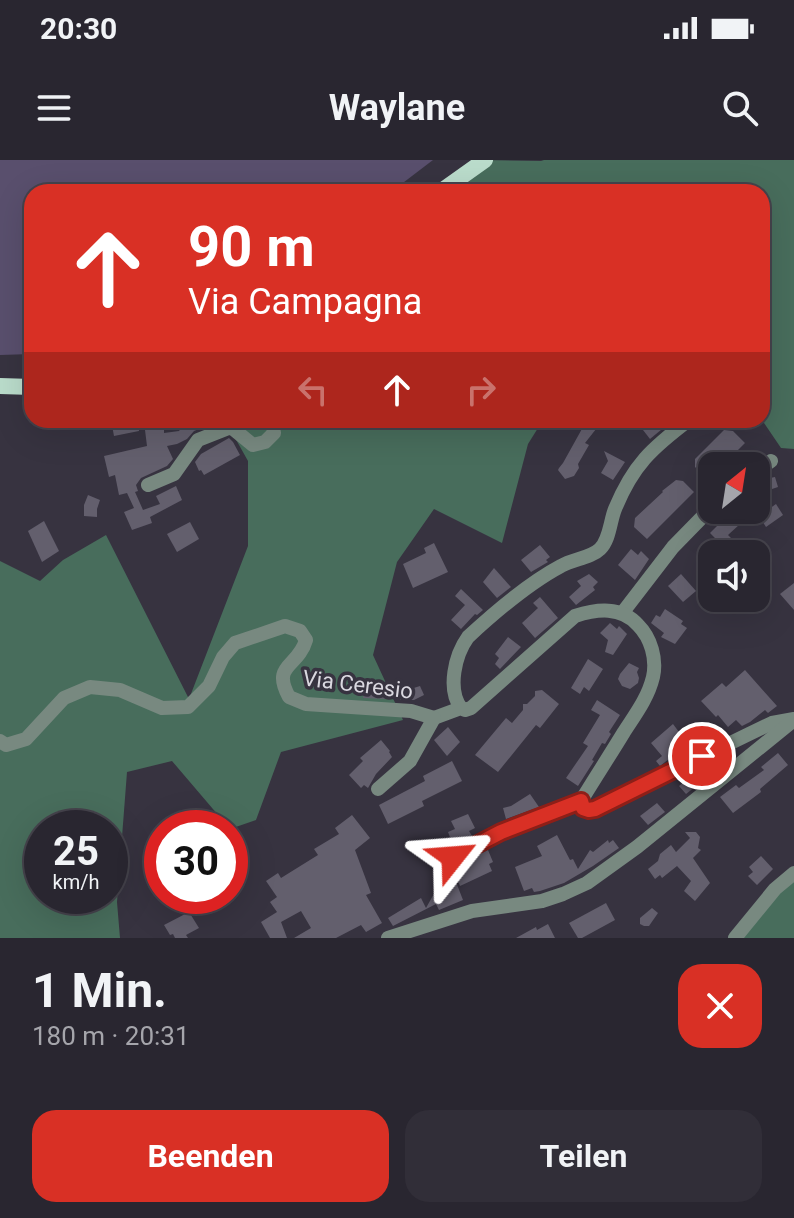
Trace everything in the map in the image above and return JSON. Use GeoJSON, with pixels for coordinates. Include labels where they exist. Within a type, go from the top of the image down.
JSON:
{"type":"FeatureCollection","features":[{"type":"Feature","properties":{"kind":"main road"},"geometry":{"type":"LineString","coordinates":[[451,184],[485,160]]}},
{"type":"Feature","properties":{"kind":"main road"},"geometry":{"type":"LineString","coordinates":[[0,386],[24,387]]}},
{"type":"Feature","properties":{"kind":"street"},"geometry":{"type":"LineString","coordinates":[[148,485],[174,474],[198,440],[228,428]]}},
{"type":"Feature","properties":{"kind":"street"},"geometry":{"type":"LineString","coordinates":[[232,428],[253,445],[265,442],[274,433],[273,428]]}},
{"type":"Feature","properties":{"kind":"street"},"geometry":{"type":"LineString","coordinates":[[461,708],[456,701],[455,669],[468,637],[562,565],[598,552],[625,485],[640,462],[678,428]]}},
{"type":"Feature","properties":{"kind":"street"},"geometry":{"type":"LineString","coordinates":[[623,612],[673,547],[698,521]]}},
{"type":"Feature","properties":{"kind":"street"},"geometry":{"type":"LineString","coordinates":[[434,718],[461,708],[471,708],[575,616],[592,611],[623,612],[647,635],[653,653],[654,674],[645,698],[581,801],[501,832],[453,857]]}},
{"type":"Feature","properties":{"kind":"street","name":"Via Ceresio"},"geometry":{"type":"LineString","coordinates":[[0,741],[6,745],[26,739],[64,698],[90,687],[120,690],[162,708],[188,707],[209,686],[223,657],[235,643],[285,626],[300,631],[306,640],[303,651],[283,672],[282,685],[289,697],[306,704],[411,711],[434,718],[410,761],[378,789]]}},
{"type":"Feature","properties":{"kind":"street"},"geometry":{"type":"LineString","coordinates":[[581,801],[583,808],[595,809],[772,723],[794,720]]}},
{"type":"Feature","properties":{"kind":"street"},"geometry":{"type":"LineString","coordinates":[[388,938],[472,911],[542,901],[587,883],[637,847],[794,720]]}},
{"type":"Feature","properties":{"kind":"street"},"geometry":{"type":"LineString","coordinates":[[735,938],[775,889],[794,873]]}},
{"type":"Feature","properties":{"kind":"green space"},"geometry":{"type":"Polygon","coordinates":[[[485,160],[794,160],[794,449],[781,448],[767,428],[770,428],[770,184],[451,184],[485,160]]]}},
{"type":"Feature","properties":{"kind":"green space"},"geometry":{"type":"Polygon","coordinates":[[[229,428],[538,428],[528,444],[502,543],[434,509],[397,562],[373,655],[403,720],[281,752],[256,820],[248,823],[248,810],[214,810],[172,761],[127,772],[124,810],[24,810],[24,914],[118,914],[120,938],[0,938],[0,561],[40,581],[63,560],[106,535],[189,699],[248,546],[248,461],[229,428]]]}},
{"type":"Feature","properties":{"kind":"green space"},"geometry":{"type":"Polygon","coordinates":[[[794,873],[794,938],[735,938],[794,873]]]}},
{"type":"Feature","properties":{"kind":"shaded area"},"geometry":{"type":"Polygon","coordinates":[[[0,160],[433,160],[402,184],[24,184],[24,354],[0,355],[0,160]]]}},
{"type":"Feature","properties":{"kind":"building"},"geometry":{"type":"Polygon","coordinates":[[[112,428],[139,428],[139,431],[114,436],[112,428]]]}},
{"type":"Feature","properties":{"kind":"building"},"geometry":{"type":"Polygon","coordinates":[[[164,428],[164,433],[181,428],[201,428],[187,439],[167,446],[173,459],[167,466],[141,478],[135,492],[143,510],[160,504],[156,496],[176,486],[182,500],[150,517],[152,523],[132,530],[124,512],[134,508],[127,493],[119,495],[115,475],[109,477],[104,456],[147,446],[145,430],[164,428]]]}},
{"type":"Feature","properties":{"kind":"building"},"geometry":{"type":"Polygon","coordinates":[[[582,428],[597,428],[585,443],[589,445],[574,476],[565,479],[558,470],[582,428]]]}},
{"type":"Feature","properties":{"kind":"building"},"geometry":{"type":"Polygon","coordinates":[[[645,428],[663,428],[650,439],[643,430],[645,428]]]}},
{"type":"Feature","properties":{"kind":"building"},"geometry":{"type":"Polygon","coordinates":[[[724,430],[733,431],[745,443],[736,452],[702,452],[724,430]]]}},
{"type":"Feature","properties":{"kind":"building"},"geometry":{"type":"Polygon","coordinates":[[[229,438],[240,455],[204,475],[195,462],[201,454],[229,438]]]}},
{"type":"Feature","properties":{"kind":"building"},"geometry":{"type":"Polygon","coordinates":[[[604,451],[625,462],[613,480],[601,473],[608,461],[604,451]]]}},
{"type":"Feature","properties":{"kind":"building"},"geometry":{"type":"Polygon","coordinates":[[[775,477],[778,487],[770,490],[770,478],[775,477]]]}},
{"type":"Feature","properties":{"kind":"building"},"geometry":{"type":"Polygon","coordinates":[[[676,480],[683,481],[694,492],[647,539],[634,527],[635,518],[676,480]]]}},
{"type":"Feature","properties":{"kind":"building"},"geometry":{"type":"Polygon","coordinates":[[[88,495],[100,500],[97,517],[84,516],[88,495]]]}},
{"type":"Feature","properties":{"kind":"building"},"geometry":{"type":"Polygon","coordinates":[[[776,504],[783,515],[766,527],[764,524],[770,524],[770,508],[776,504]]]}},
{"type":"Feature","properties":{"kind":"building"},"geometry":{"type":"Polygon","coordinates":[[[44,521],[59,551],[42,562],[28,531],[44,521]]]}},
{"type":"Feature","properties":{"kind":"building"},"geometry":{"type":"Polygon","coordinates":[[[190,522],[199,539],[177,552],[167,534],[190,522]]]}},
{"type":"Feature","properties":{"kind":"building"},"geometry":{"type":"Polygon","coordinates":[[[719,524],[740,524],[728,535],[731,540],[717,540],[710,533],[719,524]]]}},
{"type":"Feature","properties":{"kind":"building"},"geometry":{"type":"Polygon","coordinates":[[[434,543],[448,572],[413,588],[403,564],[426,553],[424,548],[434,543]]]}},
{"type":"Feature","properties":{"kind":"building"},"geometry":{"type":"Polygon","coordinates":[[[540,545],[550,557],[546,560],[548,562],[531,572],[521,560],[540,545]]]}},
{"type":"Feature","properties":{"kind":"building"},"geometry":{"type":"Polygon","coordinates":[[[631,549],[638,555],[641,551],[649,559],[635,580],[618,565],[631,549]]]}},
{"type":"Feature","properties":{"kind":"building"},"geometry":{"type":"Polygon","coordinates":[[[494,568],[511,587],[497,598],[483,582],[494,568]]]}},
{"type":"Feature","properties":{"kind":"building"},"geometry":{"type":"Polygon","coordinates":[[[589,574],[598,582],[593,587],[595,590],[576,605],[569,597],[581,586],[577,581],[589,574]]]}},
{"type":"Feature","properties":{"kind":"building"},"geometry":{"type":"Polygon","coordinates":[[[681,574],[696,591],[683,602],[668,586],[681,574]]]}},
{"type":"Feature","properties":{"kind":"building"},"geometry":{"type":"Polygon","coordinates":[[[794,583],[794,610],[780,594],[794,583]]]}},
{"type":"Feature","properties":{"kind":"building"},"geometry":{"type":"Polygon","coordinates":[[[461,589],[483,610],[461,629],[451,620],[465,605],[455,596],[461,589]]]}},
{"type":"Feature","properties":{"kind":"building"},"geometry":{"type":"Polygon","coordinates":[[[540,597],[558,618],[535,638],[522,623],[538,608],[533,603],[540,597]]]}},
{"type":"Feature","properties":{"kind":"building"},"geometry":{"type":"Polygon","coordinates":[[[665,609],[683,621],[681,624],[687,628],[675,644],[661,637],[664,633],[651,623],[665,609]]]}},
{"type":"Feature","properties":{"kind":"building"},"geometry":{"type":"Polygon","coordinates":[[[610,623],[627,634],[613,655],[605,652],[608,640],[600,633],[610,623]]]}},
{"type":"Feature","properties":{"kind":"building"},"geometry":{"type":"Polygon","coordinates":[[[508,637],[521,647],[500,669],[495,664],[499,658],[495,654],[508,637]]]}},
{"type":"Feature","properties":{"kind":"building"},"geometry":{"type":"Polygon","coordinates":[[[588,659],[603,669],[589,691],[584,687],[580,694],[571,688],[588,659]]]}},
{"type":"Feature","properties":{"kind":"building"},"geometry":{"type":"Polygon","coordinates":[[[629,663],[639,668],[638,683],[630,689],[622,686],[618,679],[629,663]]]}},
{"type":"Feature","properties":{"kind":"building"},"geometry":{"type":"Polygon","coordinates":[[[745,670],[777,706],[768,713],[765,710],[742,726],[736,720],[728,727],[701,701],[722,683],[726,687],[745,670]]]}},
{"type":"Feature","properties":{"kind":"building"},"geometry":{"type":"Polygon","coordinates":[[[420,686],[424,695],[414,700],[398,700],[395,694],[420,686]]]}},
{"type":"Feature","properties":{"kind":"building"},"geometry":{"type":"Polygon","coordinates":[[[375,688],[387,688],[386,699],[363,698],[364,692],[374,692],[375,688]]]}},
{"type":"Feature","properties":{"kind":"building"},"geometry":{"type":"Polygon","coordinates":[[[542,690],[559,704],[540,728],[536,725],[498,772],[475,755],[506,718],[512,723],[523,710],[523,704],[535,696],[535,691],[542,690]]]}},
{"type":"Feature","properties":{"kind":"building"},"geometry":{"type":"Polygon","coordinates":[[[597,700],[620,715],[578,786],[566,778],[588,746],[583,743],[600,715],[591,710],[597,700]]]}},
{"type":"Feature","properties":{"kind":"building"},"geometry":{"type":"Polygon","coordinates":[[[673,724],[688,744],[660,766],[656,761],[662,756],[651,743],[673,724]]]}},
{"type":"Feature","properties":{"kind":"building"},"geometry":{"type":"Polygon","coordinates":[[[448,727],[460,742],[447,756],[434,740],[448,727]]]}},
{"type":"Feature","properties":{"kind":"building"},"geometry":{"type":"Polygon","coordinates":[[[381,740],[392,757],[368,788],[364,785],[361,788],[349,775],[363,761],[360,758],[381,740]]]}},
{"type":"Feature","properties":{"kind":"building"},"geometry":{"type":"Polygon","coordinates":[[[778,753],[788,765],[760,789],[761,792],[733,813],[720,797],[764,770],[761,767],[778,753]]]}},
{"type":"Feature","properties":{"kind":"building"},"geometry":{"type":"Polygon","coordinates":[[[726,756],[729,760],[686,794],[679,786],[698,770],[726,756]]]}},
{"type":"Feature","properties":{"kind":"building"},"geometry":{"type":"Polygon","coordinates":[[[452,761],[462,781],[422,801],[424,806],[388,824],[379,805],[425,781],[423,776],[452,761]]]}},
{"type":"Feature","properties":{"kind":"building"},"geometry":{"type":"Polygon","coordinates":[[[530,794],[539,807],[506,819],[503,808],[530,794]]]}},
{"type":"Feature","properties":{"kind":"building"},"geometry":{"type":"Polygon","coordinates":[[[657,803],[665,812],[648,825],[640,816],[657,803]]]}},
{"type":"Feature","properties":{"kind":"building"},"geometry":{"type":"Polygon","coordinates":[[[468,814],[475,828],[469,831],[472,836],[453,845],[448,832],[455,829],[451,821],[468,814]]]}},
{"type":"Feature","properties":{"kind":"building"},"geometry":{"type":"Polygon","coordinates":[[[352,815],[370,838],[355,850],[371,893],[366,895],[382,923],[366,932],[361,925],[336,938],[294,938],[311,928],[301,911],[281,922],[287,938],[270,938],[261,922],[277,912],[270,902],[277,897],[266,881],[278,873],[281,878],[318,855],[314,849],[339,834],[335,828],[352,815]]]}},
{"type":"Feature","properties":{"kind":"building"},"geometry":{"type":"Polygon","coordinates":[[[685,832],[696,832],[700,837],[698,848],[701,850],[693,858],[710,883],[695,901],[684,891],[691,881],[677,866],[662,878],[660,875],[655,879],[648,869],[671,845],[676,852],[690,838],[685,832]]]}},
{"type":"Feature","properties":{"kind":"building"},"geometry":{"type":"Polygon","coordinates":[[[557,835],[578,869],[590,850],[593,852],[608,840],[609,843],[613,840],[619,848],[564,883],[540,891],[534,892],[532,888],[524,891],[515,867],[542,856],[537,846],[557,835]]]}},
{"type":"Feature","properties":{"kind":"building"},"geometry":{"type":"Polygon","coordinates":[[[446,846],[443,857],[432,862],[428,855],[446,846]]]}},
{"type":"Feature","properties":{"kind":"building"},"geometry":{"type":"Polygon","coordinates":[[[488,850],[493,862],[489,864],[492,871],[460,886],[453,868],[488,850]]]}},
{"type":"Feature","properties":{"kind":"building"},"geometry":{"type":"Polygon","coordinates":[[[761,856],[773,869],[757,885],[748,876],[753,872],[749,867],[761,856]]]}},
{"type":"Feature","properties":{"kind":"building"},"geometry":{"type":"Polygon","coordinates":[[[456,882],[463,900],[439,910],[436,904],[393,926],[388,918],[421,898],[426,908],[436,890],[456,882]]]}},
{"type":"Feature","properties":{"kind":"building"},"geometry":{"type":"Polygon","coordinates":[[[606,903],[615,920],[578,938],[569,923],[606,903]]]}},
{"type":"Feature","properties":{"kind":"building"},"geometry":{"type":"Polygon","coordinates":[[[652,908],[658,913],[649,926],[640,924],[640,918],[652,908]]]}},
{"type":"Feature","properties":{"kind":"building"},"geometry":{"type":"Polygon","coordinates":[[[190,914],[199,928],[186,935],[188,938],[175,938],[164,925],[190,914]]]}},
{"type":"Feature","properties":{"kind":"building"},"geometry":{"type":"Polygon","coordinates":[[[548,924],[555,938],[516,938],[536,927],[537,930],[548,924]]]}},
{"type":"Feature","properties":{"kind":"route"},"geometry":{"type":"LineString","coordinates":[[453,857],[523,822],[581,801],[583,808],[595,809],[702,756]]}}]}
